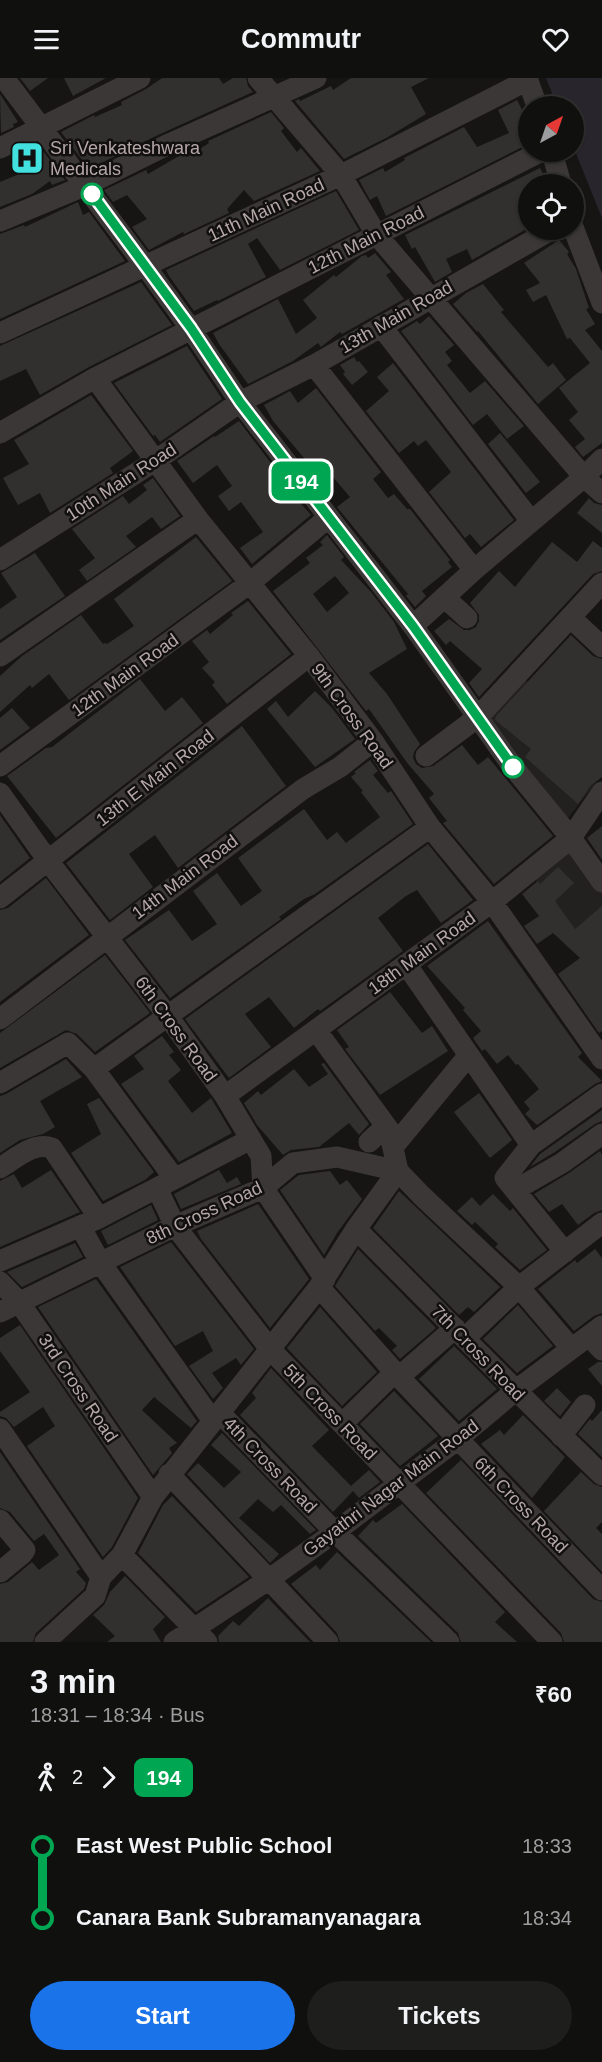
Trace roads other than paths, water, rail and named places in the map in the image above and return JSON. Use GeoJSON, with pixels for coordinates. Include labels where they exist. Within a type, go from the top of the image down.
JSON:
{"type":"FeatureCollection","features":[{"type":"Feature","properties":{"kind":"street"},"geometry":{"type":"LineString","coordinates":[[4,78],[191,328],[240,402],[413,626],[513,767],[571,838],[602,882]]}},
{"type":"Feature","properties":{"kind":"street"},"geometry":{"type":"LineString","coordinates":[[0,148],[140,78]]}},
{"type":"Feature","properties":{"kind":"street"},"geometry":{"type":"LineString","coordinates":[[258,78],[341,175],[376,234],[584,477],[602,493]]}},
{"type":"Feature","properties":{"kind":"street"},"geometry":{"type":"LineString","coordinates":[[0,221],[84,186],[169,144],[316,78]]}},
{"type":"Feature","properties":{"kind":"street"},"geometry":{"type":"LineString","coordinates":[[528,79],[534,96]]}},
{"type":"Feature","properties":{"kind":"street","name":"11th Main Road"},"geometry":{"type":"LineString","coordinates":[[0,333],[341,175],[528,79]]}},
{"type":"Feature","properties":{"kind":"street","name":"12th Main Road"},"geometry":{"type":"LineString","coordinates":[[0,433],[95,378],[520,162]]}},
{"type":"Feature","properties":{"kind":"street","name":"13th Main Road"},"geometry":{"type":"LineString","coordinates":[[240,402],[314,365],[429,297],[533,240]]}},
{"type":"Feature","properties":{"kind":"street"},"geometry":{"type":"LineString","coordinates":[[580,240],[598,277],[602,303]]}},
{"type":"Feature","properties":{"kind":"street"},"geometry":{"type":"LineString","coordinates":[[381,326],[531,521]]}},
{"type":"Feature","properties":{"kind":"street"},"geometry":{"type":"LineString","coordinates":[[314,365],[474,570]]}},
{"type":"Feature","properties":{"kind":"street","name":"9th Cross Road"},"geometry":{"type":"LineString","coordinates":[[95,378],[198,519],[309,656],[373,741],[430,827],[492,902],[602,1059]]}},
{"type":"Feature","properties":{"kind":"street","name":"10th Main Road"},"geometry":{"type":"LineString","coordinates":[[0,560],[155,461],[240,402]]}},
{"type":"Feature","properties":{"kind":"street"},"geometry":{"type":"LineString","coordinates":[[413,626],[602,459]]}},
{"type":"Feature","properties":{"kind":"street","name":"12th Main Road"},"geometry":{"type":"LineString","coordinates":[[0,766],[250,584],[329,517]]}},
{"type":"Feature","properties":{"kind":"street"},"geometry":{"type":"LineString","coordinates":[[0,656],[198,519]]}},
{"type":"Feature","properties":{"kind":"street"},"geometry":{"type":"LineString","coordinates":[[426,756],[478,717],[602,583]]}},
{"type":"Feature","properties":{"kind":"street"},"geometry":{"type":"LineString","coordinates":[[444,597],[467,618]]}},
{"type":"Feature","properties":{"kind":"street"},"geometry":{"type":"LineString","coordinates":[[570,618],[601,644]]}},
{"type":"Feature","properties":{"kind":"street","name":"13th E Main Road"},"geometry":{"type":"LineString","coordinates":[[0,898],[49,862],[309,656]]}},
{"type":"Feature","properties":{"kind":"street","name":"14th Main Road"},"geometry":{"type":"LineString","coordinates":[[0,1019],[303,789],[340,767],[373,741]]}},
{"type":"Feature","properties":{"kind":"street","name":"6th Cross Road"},"geometry":{"type":"LineString","coordinates":[[0,792],[49,862],[167,1015],[225,1096],[261,1156],[263,1188],[322,1283],[397,1374],[602,1590]]}},
{"type":"Feature","properties":{"kind":"street","name":"18th Main Road"},"geometry":{"type":"LineString","coordinates":[[225,1096],[492,902],[571,838],[602,792]]}},
{"type":"Feature","properties":{"kind":"street"},"geometry":{"type":"LineString","coordinates":[[94,1069],[430,827]]}},
{"type":"Feature","properties":{"kind":"street"},"geometry":{"type":"LineString","coordinates":[[406,964],[531,1145]]}},
{"type":"Feature","properties":{"kind":"street"},"geometry":{"type":"LineString","coordinates":[[316,1029],[387,1126],[398,1171],[519,1287],[571,1348]]}},
{"type":"Feature","properties":{"kind":"street","name":"5th Cross Road"},"geometry":{"type":"LineString","coordinates":[[0,1083],[68,1043],[94,1069],[165,1183],[176,1226],[270,1349],[552,1642]]}},
{"type":"Feature","properties":{"kind":"street"},"geometry":{"type":"LineString","coordinates":[[393,1147],[469,1056]]}},
{"type":"Feature","properties":{"kind":"street"},"geometry":{"type":"LineString","coordinates":[[565,1252],[505,1178],[531,1145],[602,1094]]}},
{"type":"Feature","properties":{"kind":"street"},"geometry":{"type":"LineString","coordinates":[[369,1142],[387,1126]]}},
{"type":"Feature","properties":{"kind":"street"},"geometry":{"type":"LineString","coordinates":[[514,1190],[562,1163],[602,1134]]}},
{"type":"Feature","properties":{"kind":"street"},"geometry":{"type":"LineString","coordinates":[[0,1261],[99,1218],[251,1139]]}},
{"type":"Feature","properties":{"kind":"street"},"geometry":{"type":"LineString","coordinates":[[0,1168],[36,1146],[45,1145],[52,1148],[99,1218]]}},
{"type":"Feature","properties":{"kind":"street","name":"8th Cross Road"},"geometry":{"type":"LineString","coordinates":[[0,1312],[176,1226],[263,1188],[293,1163],[337,1158],[398,1171]]}},
{"type":"Feature","properties":{"kind":"street"},"geometry":{"type":"LineString","coordinates":[[45,1642],[95,1596],[101,1577],[122,1555],[153,1497],[322,1283],[356,1229],[398,1171]]}},
{"type":"Feature","properties":{"kind":"street"},"geometry":{"type":"LineString","coordinates":[[342,1424],[397,1374],[460,1333],[602,1223]]}},
{"type":"Feature","properties":{"kind":"street","name":"4th Cross Road"},"geometry":{"type":"LineString","coordinates":[[80,1226],[100,1262],[217,1417],[449,1642]]}},
{"type":"Feature","properties":{"kind":"street","name":"7th Cross Road"},"geometry":{"type":"LineString","coordinates":[[356,1229],[515,1391],[602,1474]]}},
{"type":"Feature","properties":{"kind":"street","name":"3rd Cross Road"},"geometry":{"type":"LineString","coordinates":[[0,1282],[19,1302],[153,1497]]}},
{"type":"Feature","properties":{"kind":"street","name":"Gayathri Nagar Main Road"},"geometry":{"type":"LineString","coordinates":[[174,1642],[200,1635],[268,1580],[458,1440],[515,1391],[571,1348],[598,1337]]}},
{"type":"Feature","properties":{"kind":"street"},"geometry":{"type":"LineString","coordinates":[[561,1436],[585,1405]]}},
{"type":"Feature","properties":{"kind":"street"},"geometry":{"type":"LineString","coordinates":[[0,1429],[101,1577]]}},
{"type":"Feature","properties":{"kind":"street"},"geometry":{"type":"LineString","coordinates":[[170,1474],[328,1642]]}},
{"type":"Feature","properties":{"kind":"street"},"geometry":{"type":"LineString","coordinates":[[0,1520],[25,1550],[0,1572]]}},
{"type":"Feature","properties":{"kind":"street"},"geometry":{"type":"LineString","coordinates":[[122,1555],[200,1635]]}},
{"type":"Feature","properties":{"kind":"place","name":"Sri Venkateshwara Medicals"},"geometry":{"type":"Point","coordinates":[27,158]}}]}
